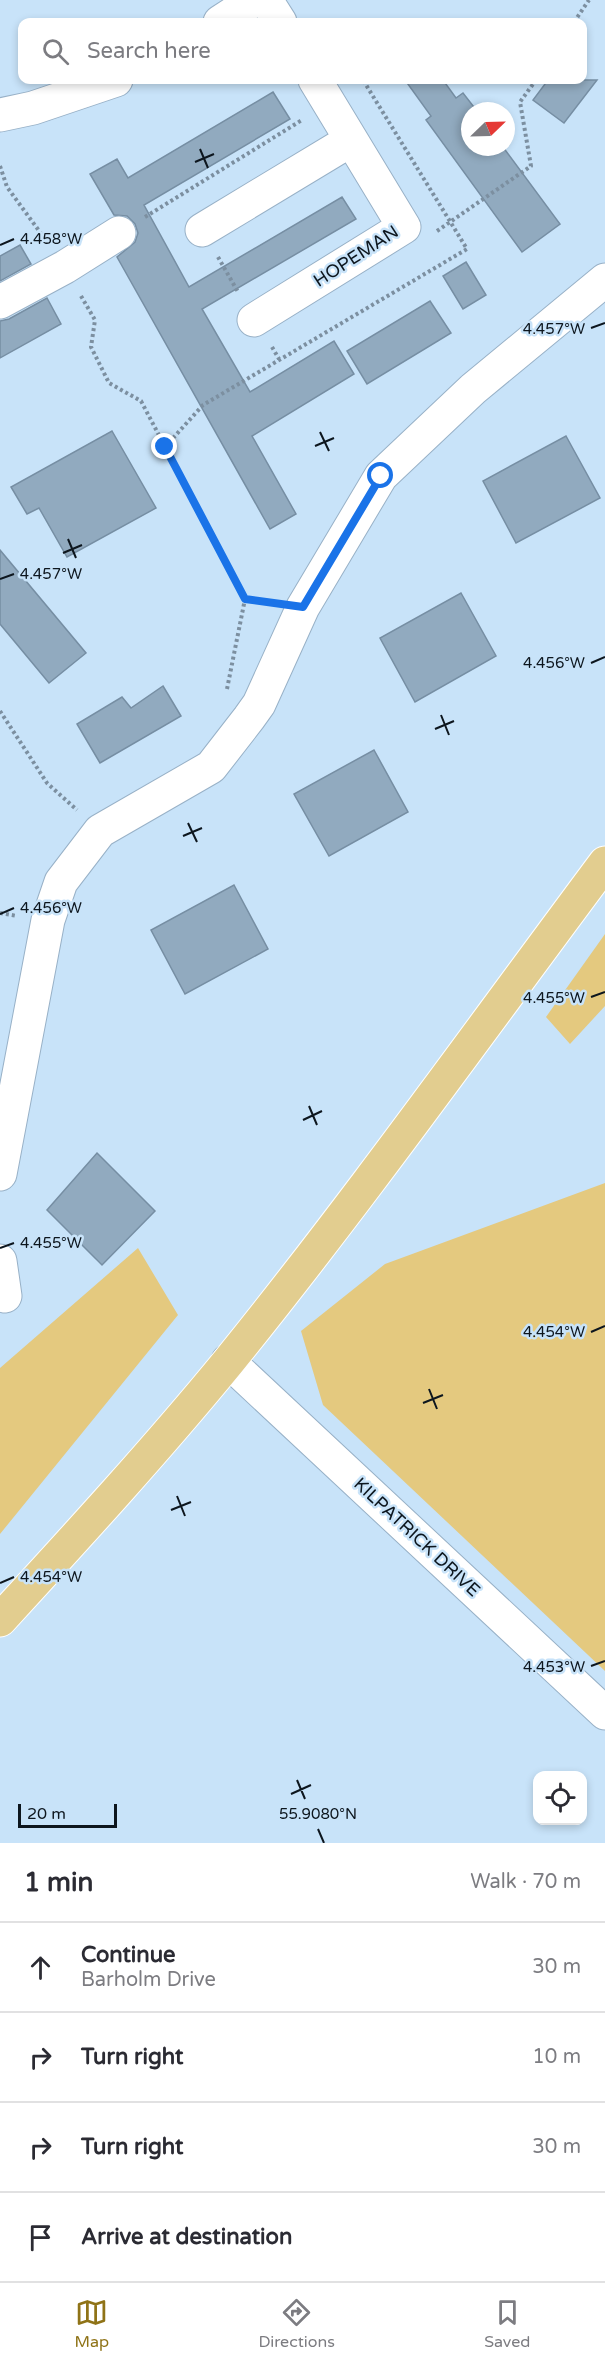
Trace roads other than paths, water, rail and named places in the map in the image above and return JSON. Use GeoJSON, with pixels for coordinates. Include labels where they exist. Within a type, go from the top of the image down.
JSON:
{"type":"FeatureCollection","features":[{"type":"Feature","properties":{"kind":"main road"},"geometry":{"type":"LineString","coordinates":[[0,1620],[101,1510],[228,1362],[342,1216],[605,863]]}},
{"type":"Feature","properties":{"kind":"street"},"geometry":{"type":"LineString","coordinates":[[226,18],[255,0]]}},
{"type":"Feature","properties":{"kind":"street"},"geometry":{"type":"LineString","coordinates":[[266,0],[277,18]]}},
{"type":"Feature","properties":{"kind":"street"},"geometry":{"type":"LineString","coordinates":[[0,115],[33,108],[104,84]]}},
{"type":"Feature","properties":{"kind":"street","name":"HOPEMAN"},"geometry":{"type":"LineString","coordinates":[[254,320],[404,227],[322,92]]}},
{"type":"Feature","properties":{"kind":"street"},"geometry":{"type":"LineString","coordinates":[[202,230],[351,140]]}},
{"type":"Feature","properties":{"kind":"street"},"geometry":{"type":"LineString","coordinates":[[0,302],[65,267],[118,233]]}},
{"type":"Feature","properties":{"kind":"street"},"geometry":{"type":"LineString","coordinates":[[0,1174],[48,920],[61,882],[100,831],[211,767],[259,704],[303,607],[381,476],[472,389],[605,280]]}},
{"type":"Feature","properties":{"kind":"street"},"geometry":{"type":"LineString","coordinates":[[0,1261],[4,1296]]}},
{"type":"Feature","properties":{"kind":"street","name":"KILPATRICK DRIVE"},"geometry":{"type":"LineString","coordinates":[[228,1362],[605,1713]]}}]}
